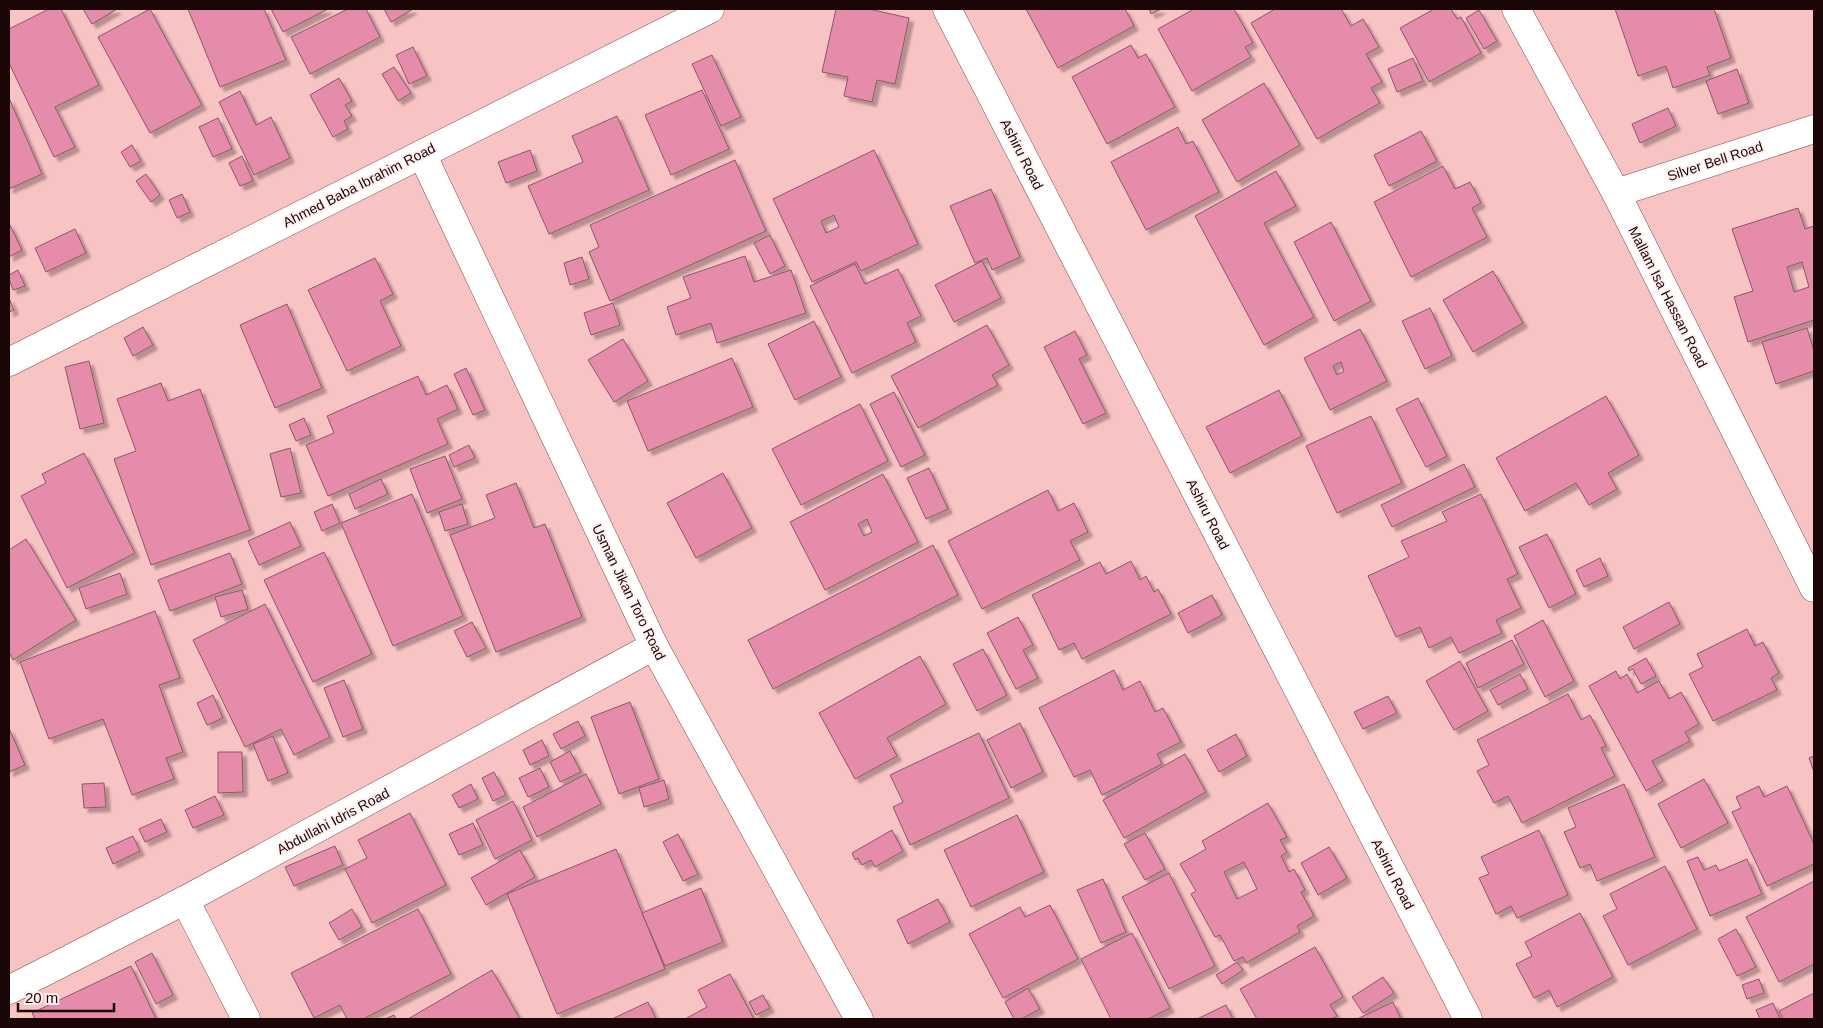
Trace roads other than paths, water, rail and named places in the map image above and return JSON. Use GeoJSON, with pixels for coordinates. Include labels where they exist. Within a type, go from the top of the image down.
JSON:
{"type":"FeatureCollection","features":[{"type":"Feature","properties":{"kind":"street","name":"Ahmed Baba Ibrahim Road"},"geometry":{"type":"LineString","coordinates":[[9,362],[710,9]]}},
{"type":"Feature","properties":{"kind":"street","name":"Ashiru Road"},"geometry":{"type":"LineString","coordinates":[[947,9],[1468,1019]]}},
{"type":"Feature","properties":{"kind":"street","name":"Mallam Isa Hassan Road"},"geometry":{"type":"LineString","coordinates":[[1516,9],[1616,193],[1814,588]]}},
{"type":"Feature","properties":{"kind":"street","name":"Silver Bell Road"},"geometry":{"type":"LineString","coordinates":[[1616,193],[1814,129]]}},
{"type":"Feature","properties":{"kind":"street","name":"Usman Jikan Toro Road"},"geometry":{"type":"LineString","coordinates":[[422,154],[654,646],[859,1019]]}},
{"type":"Feature","properties":{"kind":"street","name":"Abdullahi Idris Road"},"geometry":{"type":"LineString","coordinates":[[9,990],[186,900],[654,646]]}},
{"type":"Feature","properties":{"kind":"street"},"geometry":{"type":"LineString","coordinates":[[186,900],[246,1019]]}}]}
